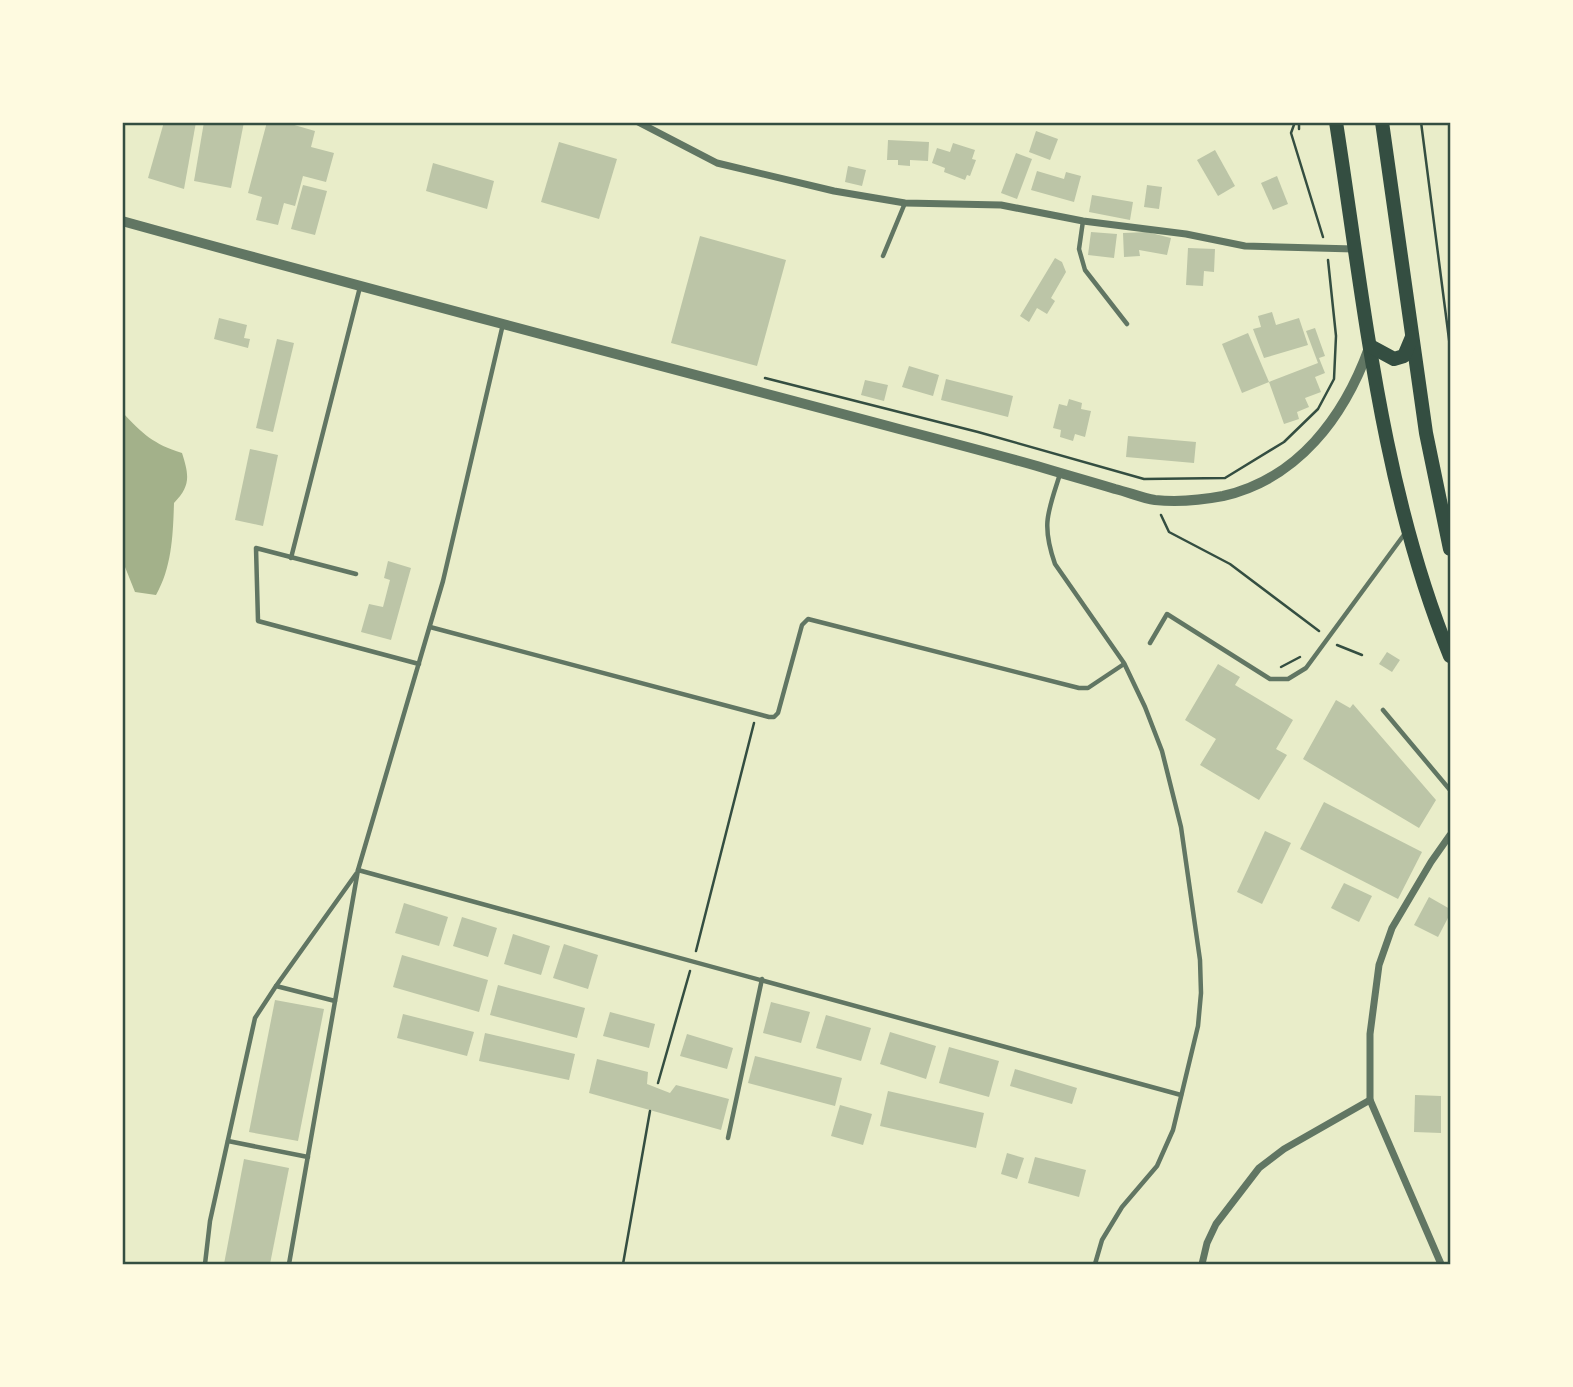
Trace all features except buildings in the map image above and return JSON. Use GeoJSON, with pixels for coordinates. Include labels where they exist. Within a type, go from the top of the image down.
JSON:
{"type":"FeatureCollection","features":[{"type":"Feature","properties":{"kind":"main road"},"geometry":{"type":"LineString","coordinates":[[1336,122],[1370,346],[1393,464],[1432,608],[1451,656]]}},
{"type":"Feature","properties":{"kind":"main road"},"geometry":{"type":"LineString","coordinates":[[1382,122],[1426,433],[1451,549]]}},
{"type":"Feature","properties":{"kind":"main road"},"geometry":{"type":"LineString","coordinates":[[1370,346],[1394,359],[1404,356],[1413,335]]}},
{"type":"Feature","properties":{"kind":"street"},"geometry":{"type":"LineString","coordinates":[[638,122],[717,163],[834,191],[905,203],[1001,205],[1083,221],[1186,234],[1245,246],[1354,249]]}},
{"type":"Feature","properties":{"kind":"street"},"geometry":{"type":"LineString","coordinates":[[122,221],[1153,499],[1183,500],[1220,496],[1250,488],[1273,476],[1310,449],[1323,435],[1345,402],[1370,346]]}},
{"type":"Feature","properties":{"kind":"street"},"geometry":{"type":"LineString","coordinates":[[1441,1265],[1370,1100],[1370,1034],[1379,965],[1392,928],[1431,862],[1451,835]]}},
{"type":"Feature","properties":{"kind":"street"},"geometry":{"type":"LineString","coordinates":[[1202,1265],[1207,1243],[1216,1224],[1259,1168],[1284,1149],[1370,1100]]}},
{"type":"Feature","properties":{"kind":"lane"},"geometry":{"type":"LineString","coordinates":[[883,256],[905,203]]}},
{"type":"Feature","properties":{"kind":"lane"},"geometry":{"type":"LineString","coordinates":[[1083,221],[1079,249],[1084,270],[1127,324]]}},
{"type":"Feature","properties":{"kind":"lane"},"geometry":{"type":"LineString","coordinates":[[290,558],[360,287]]}},
{"type":"Feature","properties":{"kind":"lane"},"geometry":{"type":"LineString","coordinates":[[289,1265],[359,870],[443,581],[503,323]]}},
{"type":"Feature","properties":{"kind":"lane"},"geometry":{"type":"LineString","coordinates":[[1060,473],[1045,531],[1050,551],[1055,564],[1124,663],[1145,707],[1165,764],[1181,827],[1200,960],[1198,1026],[1173,1130],[1157,1166],[1122,1207],[1102,1240],[1095,1265]]}},
{"type":"Feature","properties":{"kind":"lane"},"geometry":{"type":"LineString","coordinates":[[1150,643],[1167,614],[1270,679],[1288,679],[1306,668],[1409,529]]}},
{"type":"Feature","properties":{"kind":"lane"},"geometry":{"type":"LineString","coordinates":[[356,574],[256,548],[258,621],[419,664]]}},
{"type":"Feature","properties":{"kind":"lane"},"geometry":{"type":"LineString","coordinates":[[430,627],[774,717],[778,713],[802,625],[808,619],[1079,688],[1087,688],[1124,663]]}},
{"type":"Feature","properties":{"kind":"lane"},"geometry":{"type":"LineString","coordinates":[[1383,710],[1451,790]]}},
{"type":"Feature","properties":{"kind":"lane"},"geometry":{"type":"LineString","coordinates":[[359,870],[1181,1095]]}},
{"type":"Feature","properties":{"kind":"lane"},"geometry":{"type":"LineString","coordinates":[[205,1265],[210,1221],[255,1018],[271,990],[359,870]]}},
{"type":"Feature","properties":{"kind":"lane"},"geometry":{"type":"LineString","coordinates":[[728,1138],[762,979]]}},
{"type":"Feature","properties":{"kind":"lane"},"geometry":{"type":"LineString","coordinates":[[276,986],[335,1000]]}},
{"type":"Feature","properties":{"kind":"lane"},"geometry":{"type":"LineString","coordinates":[[228,1141],[307,1157]]}},
{"type":"Feature","properties":{"kind":"path"},"geometry":{"type":"LineString","coordinates":[[1297,122],[1299,129]]}},
{"type":"Feature","properties":{"kind":"path"},"geometry":{"type":"LineString","coordinates":[[765,378],[978,432],[1144,478],[1225,478],[1284,442],[1318,409],[1334,379],[1336,337],[1327,250],[1292,133],[1297,122]]}},
{"type":"Feature","properties":{"kind":"path"},"geometry":{"type":"LineString","coordinates":[[1421,122],[1451,347]]}},
{"type":"Feature","properties":{"kind":"path"},"geometry":{"type":"LineString","coordinates":[[1153,499],[1168,532],[1230,564],[1319,631],[1314,639]]}},
{"type":"Feature","properties":{"kind":"path"},"geometry":{"type":"LineString","coordinates":[[1338,645],[1362,655]]}},
{"type":"Feature","properties":{"kind":"path"},"geometry":{"type":"LineString","coordinates":[[1278,668],[1302,655]]}},
{"type":"Feature","properties":{"kind":"path"},"geometry":{"type":"LineString","coordinates":[[658,1083],[693,960],[756,713]]}},
{"type":"Feature","properties":{"kind":"path"},"geometry":{"type":"LineString","coordinates":[[624,1265],[650,1111]]}},
{"type":"Feature","properties":{"kind":"shaded area"},"geometry":{"type":"Polygon","coordinates":[[[122,412],[149,437],[182,453],[186,468],[186,486],[174,503],[168,562],[156,595],[135,592],[123,562],[122,412]]]}}]}
